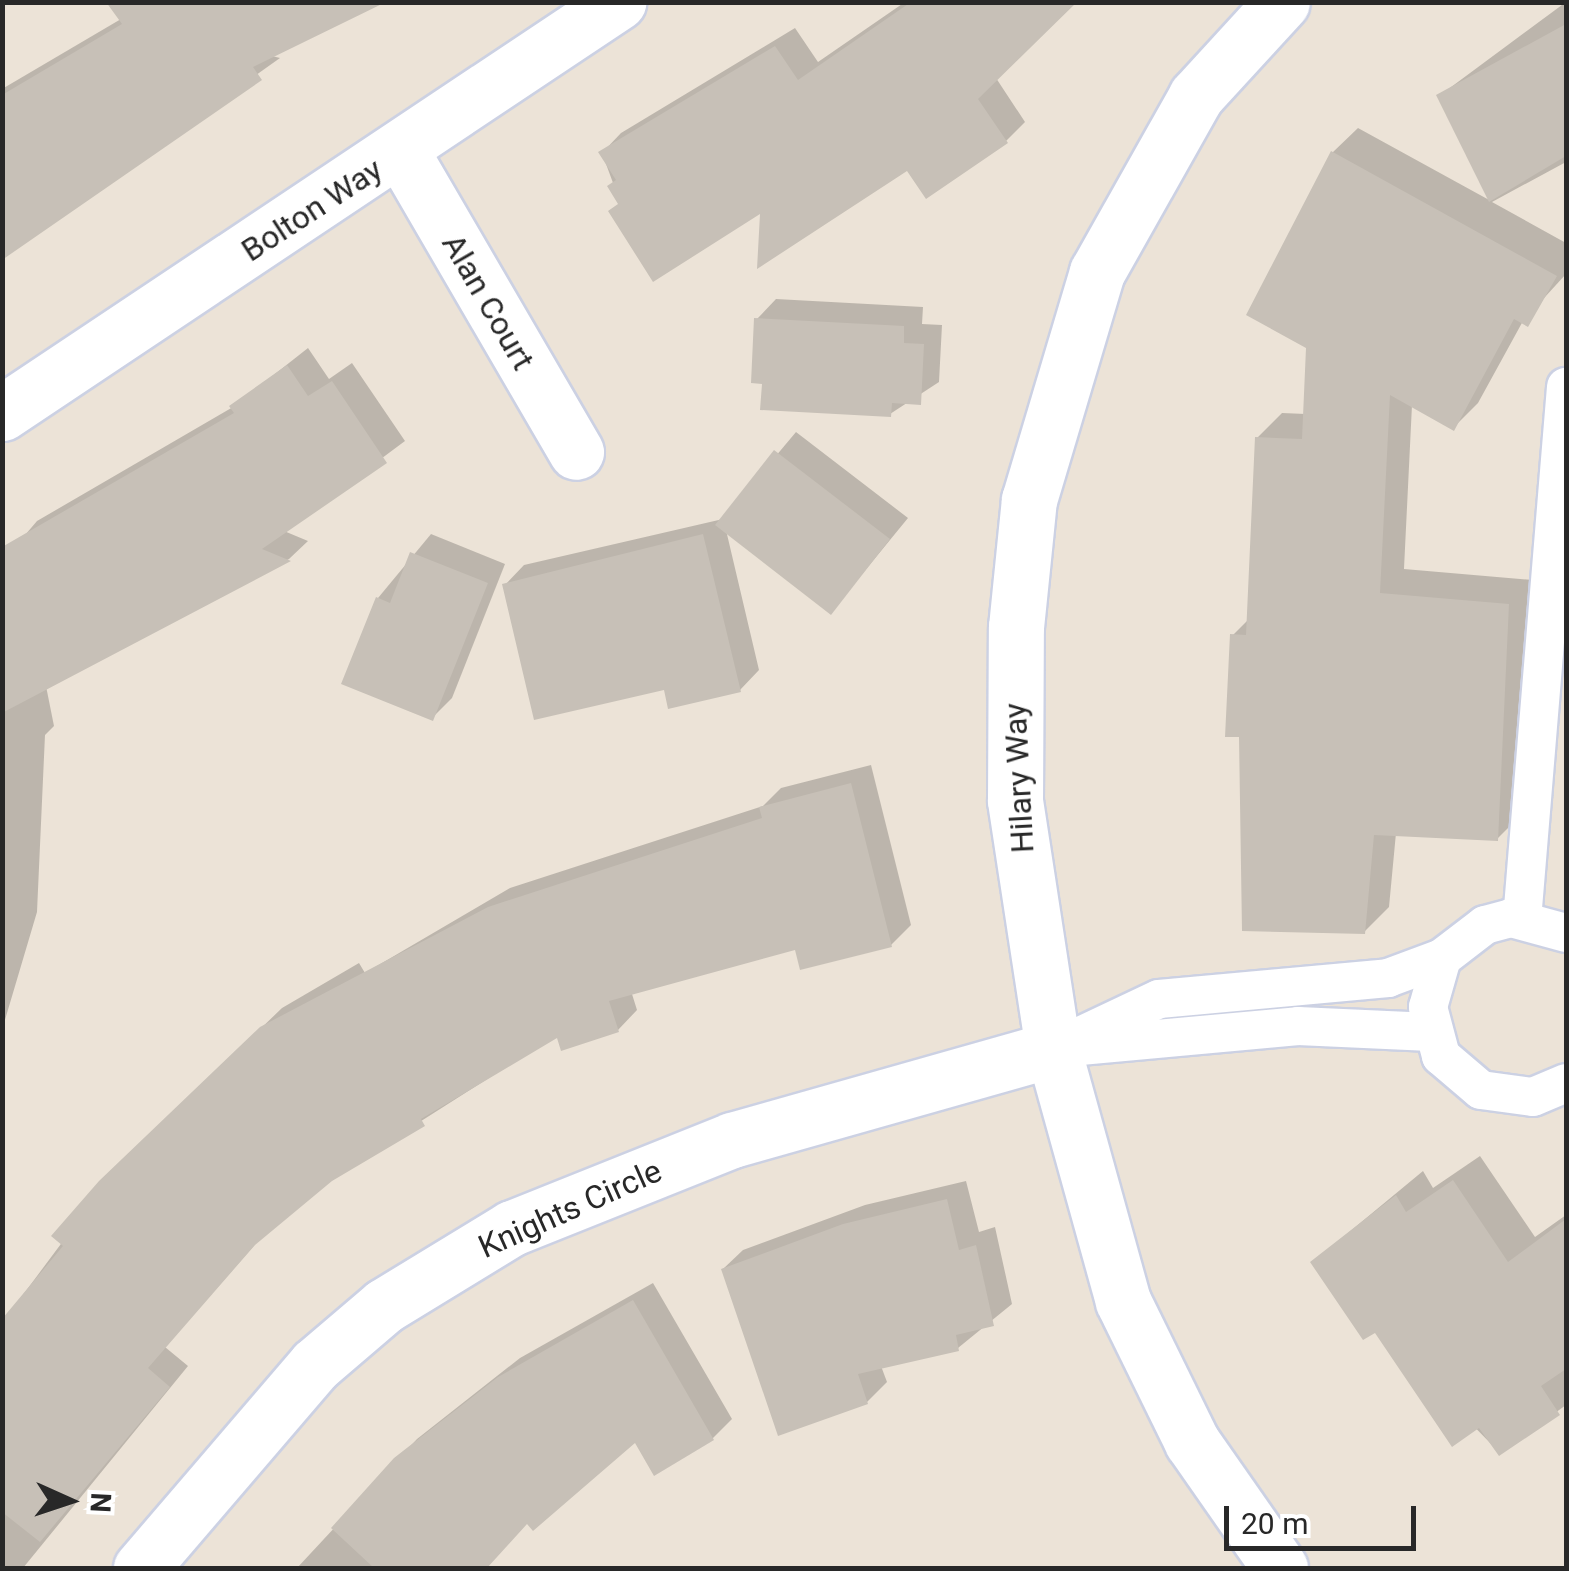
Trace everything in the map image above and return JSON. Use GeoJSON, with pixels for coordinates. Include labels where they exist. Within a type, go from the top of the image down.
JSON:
{"type":"FeatureCollection","features":[{"type":"Feature","properties":{"kind":"street","name":"Bolton Way"},"geometry":{"type":"LineString","coordinates":[[2,413],[618,2]]}},
{"type":"Feature","properties":{"kind":"street","name":"Hilary Way"},"geometry":{"type":"LineString","coordinates":[[1280,1568],[1192,1442],[1123,1301],[1052,1049],[1015,800],[1016,627],[1028,500],[1104,256],[1196,96],[1282,2]]}},
{"type":"Feature","properties":{"kind":"street","name":"Alan Court"},"geometry":{"type":"LineString","coordinates":[[400,151],[576,452]]}},
{"type":"Feature","properties":{"kind":"street","name":"Knights Circle"},"geometry":{"type":"LineString","coordinates":[[141,1568],[316,1364],[384,1306],[512,1228],[732,1140],[1052,1049]]}},
{"type":"Feature","properties":{"kind":"lane"},"geometry":{"type":"LineString","coordinates":[[1522,920],[1566,387]]}},
{"type":"Feature","properties":{"kind":"lane"},"geometry":{"type":"LineString","coordinates":[[1052,1049],[1160,999],[1388,978],[1442,958],[1485,924],[1522,920],[1566,933]]}},
{"type":"Feature","properties":{"kind":"lane"},"geometry":{"type":"LineString","coordinates":[[1442,958],[1431,1032],[1442,1056],[1480,1090],[1533,1097],[1566,1083]]}},
{"type":"Feature","properties":{"kind":"lane"},"geometry":{"type":"LineString","coordinates":[[1052,1049],[1298,1026],[1431,1032]]}},
{"type":"Feature","properties":{"kind":"building"},"geometry":{"type":"Polygon","coordinates":[[[106,2],[386,2],[253,67],[262,80],[2,260],[2,95],[122,24],[106,2]]]}},
{"type":"Feature","properties":{"kind":"building"},"geometry":{"type":"Polygon","coordinates":[[[911,2],[1077,2],[978,99],[1008,143],[926,199],[907,171],[757,269],[760,214],[653,282],[608,211],[618,204],[607,186],[616,180],[598,152],[775,46],[798,80],[911,2]]]}},
{"type":"Feature","properties":{"kind":"building"},"geometry":{"type":"Polygon","coordinates":[[[1566,24],[1566,156],[1489,202],[1436,95],[1566,24]]]}},
{"type":"Feature","properties":{"kind":"building"},"geometry":{"type":"Polygon","coordinates":[[[1331,151],[1557,276],[1528,327],[1514,319],[1454,431],[1390,395],[1380,593],[1509,604],[1498,841],[1374,835],[1365,934],[1242,931],[1239,737],[1225,737],[1230,634],[1246,635],[1255,437],[1302,439],[1306,348],[1246,315],[1331,151]]]}},
{"type":"Feature","properties":{"kind":"building"},"geometry":{"type":"Polygon","coordinates":[[[754,318],[904,326],[904,343],[924,344],[921,405],[892,403],[891,417],[760,410],[762,384],[751,383],[754,318]]]}},
{"type":"Feature","properties":{"kind":"building"},"geometry":{"type":"Polygon","coordinates":[[[287,365],[308,396],[332,381],[387,463],[262,549],[291,561],[2,713],[2,547],[234,413],[229,406],[287,365]]]}},
{"type":"Feature","properties":{"kind":"building"},"geometry":{"type":"Polygon","coordinates":[[[774,450],[890,539],[831,615],[715,525],[774,450]]]}},
{"type":"Feature","properties":{"kind":"building"},"geometry":{"type":"Polygon","coordinates":[[[703,534],[741,692],[668,709],[664,690],[534,720],[502,584],[703,534]]]}},
{"type":"Feature","properties":{"kind":"building"},"geometry":{"type":"Polygon","coordinates":[[[410,552],[488,583],[433,721],[341,684],[376,597],[390,603],[410,552]]]}},
{"type":"Feature","properties":{"kind":"building"},"geometry":{"type":"Polygon","coordinates":[[[851,783],[892,947],[800,970],[795,950],[609,1001],[619,1032],[561,1051],[557,1038],[421,1119],[425,1126],[332,1181],[255,1245],[148,1368],[170,1387],[40,1542],[2,1512],[2,1319],[63,1246],[51,1236],[99,1181],[260,1027],[488,907],[762,818],[759,807],[851,783]]]}},
{"type":"Feature","properties":{"kind":"building"},"geometry":{"type":"Polygon","coordinates":[[[1453,1180],[1508,1262],[1566,1219],[1566,1369],[1541,1386],[1560,1415],[1499,1456],[1479,1428],[1452,1447],[1375,1333],[1363,1340],[1310,1262],[1396,1195],[1406,1212],[1453,1180]]]}},
{"type":"Feature","properties":{"kind":"building"},"geometry":{"type":"Polygon","coordinates":[[[947,1199],[959,1250],[976,1245],[994,1326],[956,1335],[959,1351],[858,1374],[868,1404],[778,1436],[721,1269],[843,1224],[947,1199]]]}},
{"type":"Feature","properties":{"kind":"building"},"geometry":{"type":"Polygon","coordinates":[[[633,1300],[714,1440],[654,1476],[635,1443],[533,1531],[527,1524],[487,1568],[374,1568],[331,1528],[394,1458],[498,1377],[633,1300]]]}}]}
